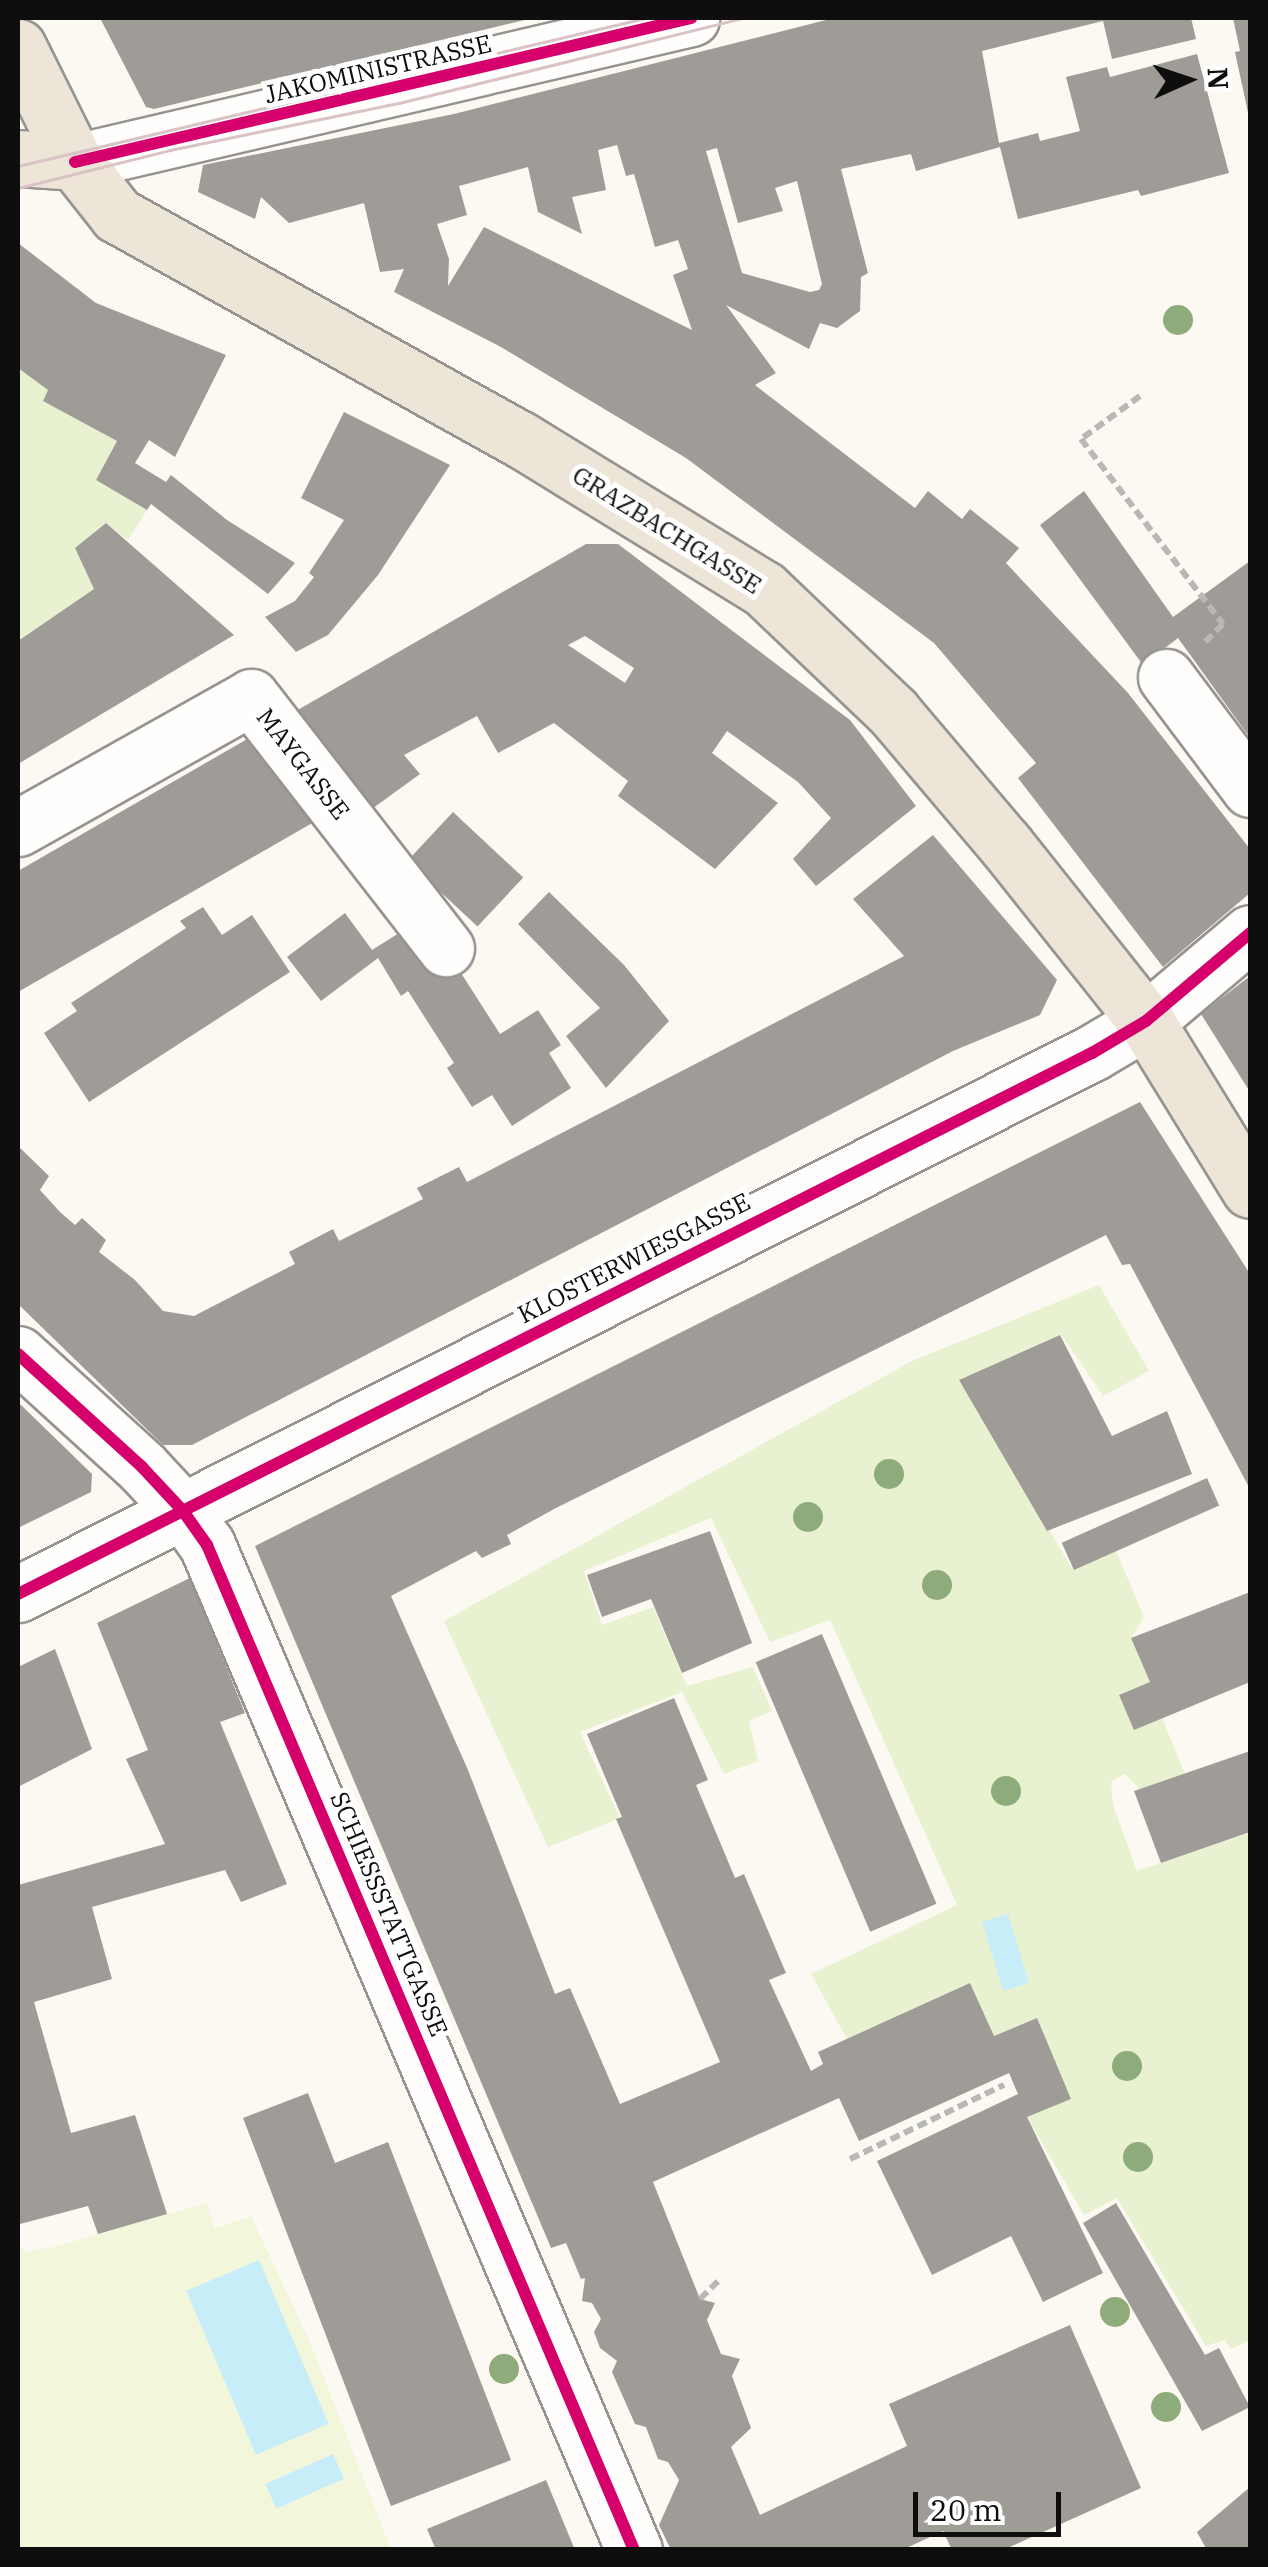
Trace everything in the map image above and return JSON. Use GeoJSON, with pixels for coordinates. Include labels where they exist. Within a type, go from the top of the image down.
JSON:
{"type":"FeatureCollection","features":[{"type":"Feature","properties":{"kind":"main road","name":"GRAZBACHGASSE"},"geometry":{"type":"LineString","coordinates":[[18,46],[75,162],[117,215],[520,438],[764,589],[893,712],[1146,1021],[1250,1190]]}},
{"type":"Feature","properties":{"kind":"main road"},"geometry":{"type":"LineString","coordinates":[[18,158],[75,162]]}},
{"type":"Feature","properties":{"kind":"street","name":"JAKOMINISTRASSE"},"geometry":{"type":"LineString","coordinates":[[75,162],[691,18]]}},
{"type":"Feature","properties":{"kind":"street"},"geometry":{"type":"LineString","coordinates":[[1178,667],[1250,788]]}},
{"type":"Feature","properties":{"kind":"street","name":"MAYGASSE"},"geometry":{"type":"LineString","coordinates":[[18,828],[251,697],[446,948]]}},
{"type":"Feature","properties":{"kind":"street","name":"KLOSTERWIESGASSE"},"geometry":{"type":"LineString","coordinates":[[18,1594],[1092,1053],[1146,1021],[1250,933]]}},
{"type":"Feature","properties":{"kind":"street","name":"SCHIESSSTATTGASSE"},"geometry":{"type":"LineString","coordinates":[[18,1354],[142,1466],[184,1511],[207,1546],[634,2550]]}},
{"type":"Feature","properties":{"kind":"path"},"geometry":{"type":"LineString","coordinates":[[1140,396],[1081,439],[1223,624],[1178,667]]}},
{"type":"Feature","properties":{"kind":"path"},"geometry":{"type":"LineString","coordinates":[[850,2158],[1004,2086]]}},
{"type":"Feature","properties":{"kind":"path"},"geometry":{"type":"LineString","coordinates":[[700,2299],[721,2278]]}},
{"type":"Feature","properties":{"kind":"green space"},"geometry":{"type":"Polygon","coordinates":[[[18,368],[48,390],[44,401],[117,441],[96,480],[147,510],[128,540],[106,523],[76,548],[94,589],[18,641],[18,368]]]}},
{"type":"Feature","properties":{"kind":"green space"},"geometry":{"type":"Polygon","coordinates":[[[1099,1285],[1149,1371],[1103,1396],[1061,1334],[959,1380],[1073,1570],[1116,1551],[1144,1617],[1131,1638],[1150,1682],[1120,1695],[1162,1718],[1185,1774],[1140,1789],[1124,1774],[1111,1782],[1113,1805],[1137,1871],[1250,1833],[1250,2340],[1231,2349],[1225,2340],[1206,2346],[1117,2198],[1084,2215],[1027,2117],[1070,2099],[1037,2018],[994,2036],[847,2039],[811,1974],[957,1905],[830,1620],[770,1642],[711,1518],[584,1571],[602,1625],[653,1607],[687,1686],[753,1667],[772,1711],[749,1721],[758,1761],[724,1774],[682,1692],[580,1732],[620,1818],[548,1847],[444,1621],[912,1361],[1099,1285]]]}},
{"type":"Feature","properties":{"kind":"green space"},"geometry":{"type":"Polygon","coordinates":[[[207,2203],[214,2229],[251,2216],[310,2342],[391,2549],[18,2549],[18,2242],[24,2252],[54,2247],[207,2203]]]}},
{"type":"Feature","properties":{"kind":"water"},"geometry":{"type":"Polygon","coordinates":[[[1008,1914],[1029,1983],[1003,1991],[982,1922],[1008,1914]]]}},
{"type":"Feature","properties":{"kind":"water"},"geometry":{"type":"Polygon","coordinates":[[[259,2260],[329,2424],[256,2455],[186,2291],[259,2260]]]}},
{"type":"Feature","properties":{"kind":"water"},"geometry":{"type":"Polygon","coordinates":[[[333,2454],[344,2479],[276,2509],[265,2484],[333,2454]]]}},
{"type":"Feature","properties":{"kind":"building"},"geometry":{"type":"Polygon","coordinates":[[[100,18],[529,19],[154,109],[146,107],[100,18]]]}},
{"type":"Feature","properties":{"kind":"building"},"geometry":{"type":"Polygon","coordinates":[[[834,18],[1191,18],[1196,39],[1112,59],[1103,21],[982,51],[999,143],[1038,133],[1040,141],[1080,131],[1066,77],[1107,67],[1110,77],[1197,54],[1229,173],[1141,196],[1138,190],[1018,219],[1000,147],[916,171],[911,154],[841,169],[868,273],[861,277],[860,311],[837,328],[820,323],[809,349],[726,305],[776,373],[755,385],[915,508],[928,491],[962,519],[970,509],[1019,548],[1006,563],[1128,693],[1250,849],[1250,893],[1163,967],[1018,778],[1036,763],[934,643],[686,458],[501,347],[394,292],[404,269],[380,272],[364,203],[289,223],[261,197],[255,219],[198,192],[203,165],[454,114],[834,18]],[[617,145],[598,150],[606,190],[572,197],[582,234],[538,212],[528,167],[459,186],[467,215],[437,224],[449,259],[448,286],[484,227],[692,330],[673,275],[688,269],[678,240],[655,247],[634,174],[626,176],[617,145]],[[717,148],[706,151],[742,273],[810,292],[819,290],[822,284],[797,181],[775,188],[783,211],[738,223],[717,148]]]}},
{"type":"Feature","properties":{"kind":"building"},"geometry":{"type":"Polygon","coordinates":[[[1233,18],[1250,18],[1250,122],[1235,52],[1240,51],[1233,18]]]}},
{"type":"Feature","properties":{"kind":"building"},"geometry":{"type":"Polygon","coordinates":[[[18,243],[96,303],[226,355],[175,457],[149,440],[135,463],[166,482],[171,475],[227,520],[295,563],[268,594],[151,504],[147,510],[96,480],[117,441],[43,401],[48,390],[18,368],[18,243]]]}},
{"type":"Feature","properties":{"kind":"building"},"geometry":{"type":"Polygon","coordinates":[[[344,412],[450,465],[378,575],[328,635],[296,652],[265,617],[295,601],[314,577],[309,573],[344,520],[301,498],[344,412]]]}},
{"type":"Feature","properties":{"kind":"building"},"geometry":{"type":"Polygon","coordinates":[[[1084,491],[1173,617],[1250,561],[1250,738],[1178,638],[1143,665],[1040,525],[1084,491]]]}},
{"type":"Feature","properties":{"kind":"building"},"geometry":{"type":"Polygon","coordinates":[[[106,523],[234,635],[18,764],[18,641],[94,589],[75,548],[106,523]]]}},
{"type":"Feature","properties":{"kind":"building"},"geometry":{"type":"Polygon","coordinates":[[[586,544],[618,544],[850,720],[916,806],[816,886],[793,859],[831,818],[798,782],[727,731],[712,753],[778,803],[715,869],[618,796],[628,781],[554,723],[498,753],[477,716],[404,755],[420,774],[369,811],[289,715],[586,544]],[[585,636],[568,645],[625,683],[634,668],[585,636]]]}},
{"type":"Feature","properties":{"kind":"building"},"geometry":{"type":"Polygon","coordinates":[[[256,734],[321,818],[18,992],[18,871],[256,734]]]}},
{"type":"Feature","properties":{"kind":"building"},"geometry":{"type":"Polygon","coordinates":[[[453,812],[523,877],[478,926],[407,861],[453,812]]]}},
{"type":"Feature","properties":{"kind":"building"},"geometry":{"type":"Polygon","coordinates":[[[933,835],[1057,980],[1040,1015],[953,1051],[192,1445],[163,1445],[18,1304],[18,1146],[49,1176],[40,1190],[60,1212],[75,1225],[82,1218],[106,1240],[99,1252],[135,1280],[163,1311],[194,1316],[295,1264],[289,1252],[333,1229],[339,1241],[423,1199],[417,1188],[459,1167],[467,1182],[904,956],[853,899],[933,835]]]}},
{"type":"Feature","properties":{"kind":"building"},"geometry":{"type":"Polygon","coordinates":[[[549,892],[624,965],[669,1021],[606,1088],[566,1036],[600,1008],[518,924],[549,892]]]}},
{"type":"Feature","properties":{"kind":"building"},"geometry":{"type":"Polygon","coordinates":[[[203,907],[222,935],[252,915],[290,972],[89,1102],[44,1033],[77,1011],[71,1003],[186,928],[180,921],[203,907]]]}},
{"type":"Feature","properties":{"kind":"building"},"geometry":{"type":"Polygon","coordinates":[[[345,913],[372,950],[407,928],[454,962],[500,1034],[538,1010],[561,1045],[549,1053],[571,1088],[512,1126],[492,1095],[472,1107],[447,1068],[454,1063],[408,991],[401,996],[378,958],[321,1001],[287,957],[345,913]]]}},
{"type":"Feature","properties":{"kind":"building"},"geometry":{"type":"Polygon","coordinates":[[[1250,976],[1250,1092],[1201,1014],[1250,976]]]}},
{"type":"Feature","properties":{"kind":"building"},"geometry":{"type":"Polygon","coordinates":[[[1140,1102],[1250,1274],[1250,1489],[1130,1264],[1122,1265],[1106,1235],[556,1508],[507,1535],[511,1544],[482,1558],[476,1551],[391,1596],[468,1770],[555,1994],[570,1988],[620,2104],[720,2062],[616,1819],[622,1817],[587,1734],[674,1698],[708,1780],[696,1785],[735,1878],[744,1874],[786,1973],[769,1980],[811,2071],[823,2064],[818,2052],[970,1983],[994,2036],[1037,2018],[1071,2099],[1027,2117],[1103,2273],[1043,2302],[1011,2236],[932,2275],[877,2161],[1018,2094],[1009,2073],[859,2141],[839,2098],[653,2182],[700,2299],[715,2303],[707,2320],[721,2354],[740,2359],[732,2376],[751,2428],[731,2447],[760,2515],[907,2446],[889,2404],[1070,2325],[1141,2488],[1003,2550],[952,2550],[943,2531],[902,2550],[671,2550],[659,2525],[679,2480],[668,2462],[658,2459],[646,2427],[635,2424],[612,2372],[617,2361],[600,2348],[594,2332],[601,2319],[592,2303],[582,2301],[585,2278],[581,2279],[566,2243],[551,2248],[255,1546],[1140,1102]]]}},
{"type":"Feature","properties":{"kind":"building"},"geometry":{"type":"Polygon","coordinates":[[[1060,1335],[1112,1436],[1167,1411],[1192,1474],[1047,1531],[959,1380],[1060,1335]]]}},
{"type":"Feature","properties":{"kind":"building"},"geometry":{"type":"Polygon","coordinates":[[[20,1404],[92,1474],[91,1492],[18,1528],[20,1404]]]}},
{"type":"Feature","properties":{"kind":"building"},"geometry":{"type":"Polygon","coordinates":[[[1207,1478],[1219,1505],[1074,1570],[1062,1543],[1207,1478]]]}},
{"type":"Feature","properties":{"kind":"building"},"geometry":{"type":"Polygon","coordinates":[[[710,1531],[752,1643],[682,1673],[651,1599],[602,1617],[587,1575],[710,1531]]]}},
{"type":"Feature","properties":{"kind":"building"},"geometry":{"type":"Polygon","coordinates":[[[190,1578],[245,1713],[220,1722],[287,1884],[241,1902],[225,1870],[92,1907],[112,1979],[34,2002],[71,2133],[135,2115],[167,2214],[98,2234],[88,2206],[20,2224],[18,1885],[165,1844],[126,1759],[148,1750],[97,1623],[190,1578]]]}},
{"type":"Feature","properties":{"kind":"building"},"geometry":{"type":"Polygon","coordinates":[[[1250,1592],[1250,1682],[1134,1730],[1119,1695],[1150,1682],[1131,1638],[1250,1592]]]}},
{"type":"Feature","properties":{"kind":"building"},"geometry":{"type":"Polygon","coordinates":[[[822,1634],[936,1904],[870,1932],[756,1662],[822,1634]]]}},
{"type":"Feature","properties":{"kind":"building"},"geometry":{"type":"Polygon","coordinates":[[[55,1649],[92,1749],[18,1787],[18,1667],[55,1649]]]}},
{"type":"Feature","properties":{"kind":"building"},"geometry":{"type":"Polygon","coordinates":[[[1250,1751],[1250,1832],[1161,1863],[1134,1791],[1250,1751]]]}},
{"type":"Feature","properties":{"kind":"building"},"geometry":{"type":"Polygon","coordinates":[[[308,2093],[335,2163],[388,2142],[511,2460],[391,2506],[243,2118],[308,2093]]]}},
{"type":"Feature","properties":{"kind":"building"},"geometry":{"type":"Polygon","coordinates":[[[1116,2203],[1205,2355],[1219,2348],[1250,2407],[1202,2431],[1083,2223],[1116,2203]]]}},
{"type":"Feature","properties":{"kind":"building"},"geometry":{"type":"Polygon","coordinates":[[[546,2480],[575,2550],[436,2550],[427,2529],[546,2480]]]}},
{"type":"Feature","properties":{"kind":"building"},"geometry":{"type":"Polygon","coordinates":[[[1250,2487],[1250,2550],[1207,2550],[1197,2532],[1250,2487]]]}},
{"type":"Feature","properties":{"kind":"tram line"},"geometry":{"type":"LineString","coordinates":[[18,166],[645,18]]}},
{"type":"Feature","properties":{"kind":"tram line"},"geometry":{"type":"LineString","coordinates":[[18,188],[170,150],[399,103],[743,18]]}},
{"type":"Feature","properties":{"kind":"cycle path"},"geometry":{"type":"LineString","coordinates":[[75,162],[691,18]]}},
{"type":"Feature","properties":{"kind":"cycle path"},"geometry":{"type":"LineString","coordinates":[[18,1594],[1092,1053],[1146,1021],[1250,933]]}},
{"type":"Feature","properties":{"kind":"cycle path"},"geometry":{"type":"LineString","coordinates":[[18,1354],[142,1467],[183,1511],[207,1545],[634,2550]]}}]}
